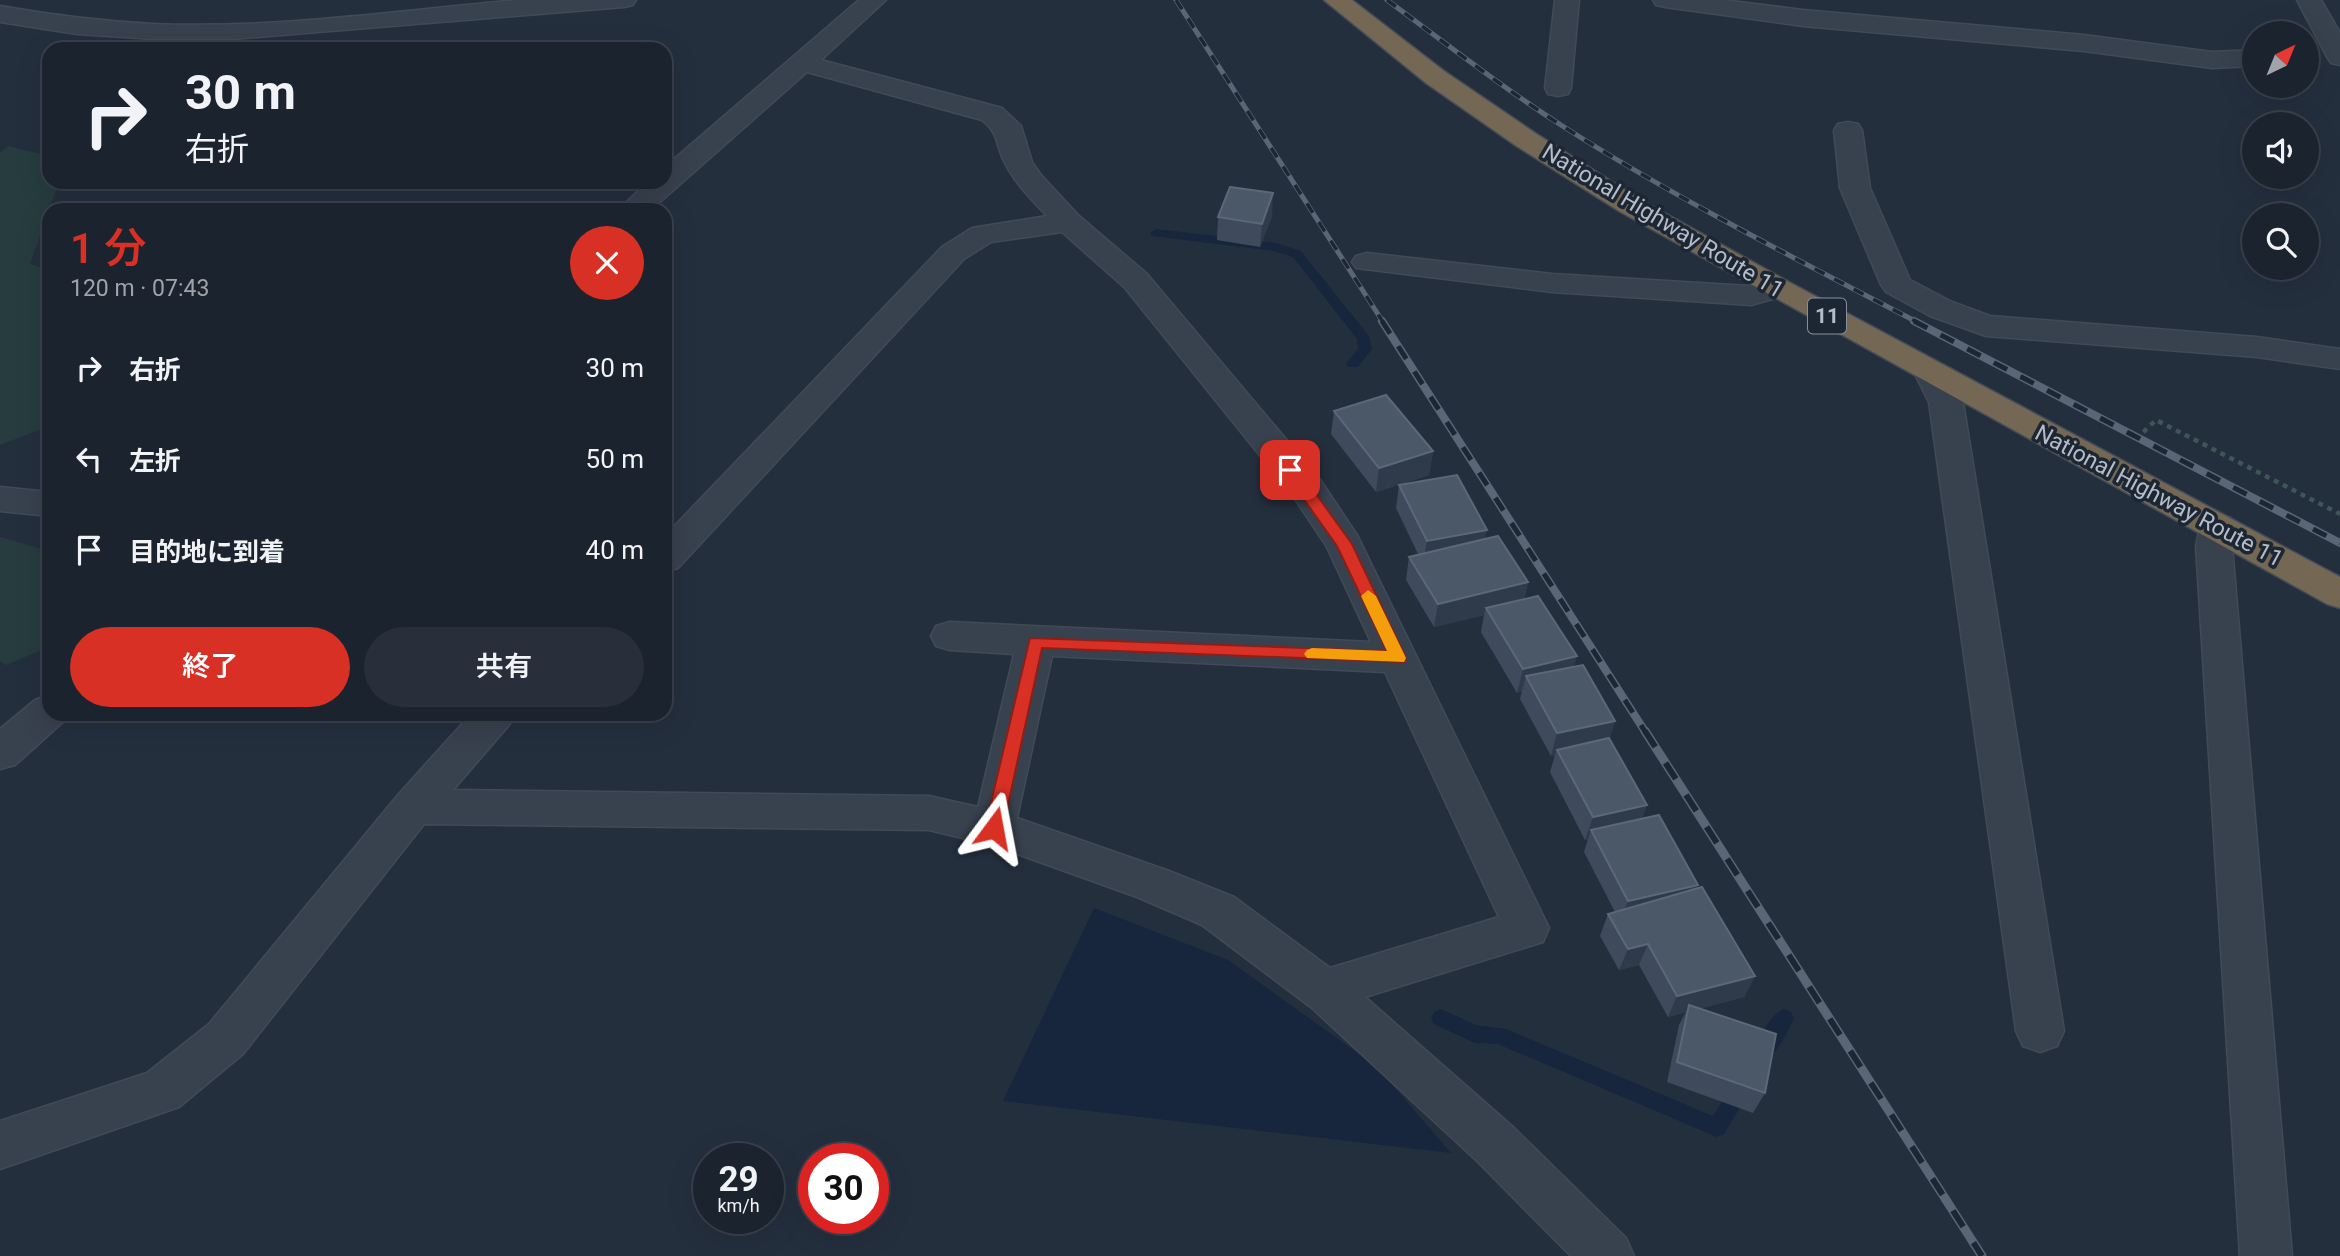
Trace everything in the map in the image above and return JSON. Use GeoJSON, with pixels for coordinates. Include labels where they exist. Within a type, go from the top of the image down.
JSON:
{"type":"FeatureCollection","features":[{"type":"Feature","properties":{"kind":"highway","name":"National Highway Route 11"},"geometry":{"type":"LineString","coordinates":[[1336,0],[1435,77],[1525,139],[1629,205],[1776,288],[2340,594]]}},
{"type":"Feature","properties":{"kind":"street"},"geometry":{"type":"LineString","coordinates":[[0,14],[73,27],[136,32],[217,33],[260,20],[607,0]]}},
{"type":"Feature","properties":{"kind":"street"},"geometry":{"type":"LineString","coordinates":[[672,176],[874,0]]}},
{"type":"Feature","properties":{"kind":"street"},"geometry":{"type":"LineString","coordinates":[[1558,88],[1567,0]]}},
{"type":"Feature","properties":{"kind":"street"},"geometry":{"type":"LineString","coordinates":[[1665,0],[1802,18],[2084,43],[2212,60],[2242,59]]}},
{"type":"Feature","properties":{"kind":"street"},"geometry":{"type":"LineString","coordinates":[[2309,0],[2339,54],[2319,55]]}},
{"type":"Feature","properties":{"kind":"street"},"geometry":{"type":"LineString","coordinates":[[803,63],[992,114],[1007,126],[1018,162],[1068,222],[1136,281],[1308,490],[1344,544],[1527,928],[1347,982],[1328,993]]}},
{"type":"Feature","properties":{"kind":"street"},"geometry":{"type":"LineString","coordinates":[[1848,130],[1855,188],[1898,285],[1941,309],[1986,326],[2257,347],[2340,359]]}},
{"type":"Feature","properties":{"kind":"street"},"geometry":{"type":"LineString","coordinates":[[641,203],[657,189]]}},
{"type":"Feature","properties":{"kind":"street"},"geometry":{"type":"LineString","coordinates":[[672,552],[953,253],[983,234],[1068,222]]}},
{"type":"Feature","properties":{"kind":"street"},"geometry":{"type":"LineString","coordinates":[[1367,262],[1552,283],[1751,296],[1776,288]]}},
{"type":"Feature","properties":{"kind":"street"},"geometry":{"type":"LineString","coordinates":[[1930,372],[1946,402],[2040,1031]]}},
{"type":"Feature","properties":{"kind":"street"},"geometry":{"type":"LineString","coordinates":[[0,499],[42,503]]}},
{"type":"Feature","properties":{"kind":"street"},"geometry":{"type":"LineString","coordinates":[[2218,527],[2214,546],[2266,1256]]}},
{"type":"Feature","properties":{"kind":"street"},"geometry":{"type":"LineString","coordinates":[[950,636],[1398,658]]}},
{"type":"Feature","properties":{"kind":"street"},"geometry":{"type":"LineString","coordinates":[[994,828],[1036,642]]}},
{"type":"Feature","properties":{"kind":"street"},"geometry":{"type":"LineString","coordinates":[[0,753],[42,717]]}},
{"type":"Feature","properties":{"kind":"street"},"geometry":{"type":"LineString","coordinates":[[0,1145],[162,1091],[226,1039],[413,807],[489,721]]}},
{"type":"Feature","properties":{"kind":"street"},"geometry":{"type":"LineString","coordinates":[[413,807],[929,813],[994,828],[1153,884],[1217,911],[1328,993],[1496,1145],[1608,1256]]}},
{"type":"Feature","properties":{"kind":"path"},"geometry":{"type":"LineString","coordinates":[[2130,444],[2156,420],[2340,514]]}},
{"type":"Feature","properties":{"kind":"green space"},"geometry":{"type":"Polygon","coordinates":[[[8,146],[42,154],[42,189],[57,189],[52,203],[42,203],[42,230],[30,264],[42,268],[42,429],[0,445],[0,153],[8,146]]]}},
{"type":"Feature","properties":{"kind":"green space"},"geometry":{"type":"Polygon","coordinates":[[[0,537],[42,549],[42,650],[6,665],[0,661],[0,537]]]}},
{"type":"Feature","properties":{"kind":"water"},"geometry":{"type":"Polygon","coordinates":[[[1094,908],[1228,960],[1377,1067],[1451,1153],[1003,1101],[1094,908]]]}},
{"type":"Feature","properties":{"kind":"building"},"geometry":{"type":"Polygon","coordinates":[[[1230,187],[1273,193],[1262,224],[1218,217],[1230,187]]]}},
{"type":"Feature","properties":{"kind":"building"},"geometry":{"type":"Polygon","coordinates":[[[1386,395],[1433,451],[1379,468],[1334,411],[1386,395]]]}},
{"type":"Feature","properties":{"kind":"building"},"geometry":{"type":"Polygon","coordinates":[[[1457,475],[1487,530],[1427,541],[1399,485],[1457,475]]]}},
{"type":"Feature","properties":{"kind":"building"},"geometry":{"type":"Polygon","coordinates":[[[1498,536],[1528,582],[1438,604],[1409,557],[1498,536]]]}},
{"type":"Feature","properties":{"kind":"building"},"geometry":{"type":"Polygon","coordinates":[[[1538,596],[1577,656],[1523,669],[1486,608],[1538,596]]]}},
{"type":"Feature","properties":{"kind":"building"},"geometry":{"type":"Polygon","coordinates":[[[1583,665],[1615,721],[1557,733],[1526,676],[1583,665]]]}},
{"type":"Feature","properties":{"kind":"building"},"geometry":{"type":"Polygon","coordinates":[[[1609,738],[1647,805],[1593,817],[1557,750],[1609,738]]]}},
{"type":"Feature","properties":{"kind":"building"},"geometry":{"type":"Polygon","coordinates":[[[1659,815],[1698,885],[1628,901],[1591,830],[1659,815]]]}},
{"type":"Feature","properties":{"kind":"building"},"geometry":{"type":"Polygon","coordinates":[[[1702,887],[1755,976],[1677,996],[1648,944],[1628,949],[1608,914],[1702,887]]]}},
{"type":"Feature","properties":{"kind":"building"},"geometry":{"type":"Polygon","coordinates":[[[1689,1005],[1776,1034],[1765,1093],[1677,1062],[1689,1005]]]}},
{"type":"Feature","properties":{"kind":"waterway"},"geometry":{"type":"LineString","coordinates":[[1156,233],[1276,247],[1297,254],[1364,339],[1365,349],[1353,364]]}},
{"type":"Feature","properties":{"kind":"waterway"},"geometry":{"type":"LineString","coordinates":[[1441,1018],[1475,1034],[1499,1035],[1717,1127],[1741,1089]]}},
{"type":"Feature","properties":{"kind":"waterway"},"geometry":{"type":"LineString","coordinates":[[1763,1052],[1784,1018]]}},
{"type":"Feature","properties":{"kind":"railway"},"geometry":{"type":"LineString","coordinates":[[1176,0],[1383,322]]}},
{"type":"Feature","properties":{"kind":"railway"},"geometry":{"type":"LineString","coordinates":[[1387,0],[1519,97],[1607,154],[1738,228],[1917,322]]}},
{"type":"Feature","properties":{"kind":"railway"},"geometry":{"type":"LineString","coordinates":[[1382,321],[1646,733]]}},
{"type":"Feature","properties":{"kind":"railway"},"geometry":{"type":"LineString","coordinates":[[1914,321],[2340,543]]}},
{"type":"Feature","properties":{"kind":"railway"},"geometry":{"type":"LineString","coordinates":[[1645,731],[1982,1256]]}},
{"type":"Feature","properties":{"kind":"slow traffic"},"geometry":{"type":"LineString","coordinates":[[1312,654],[1398,658],[1368,596]]}},
{"type":"Feature","properties":{"kind":"route"},"geometry":{"type":"LineString","coordinates":[[994,828],[1036,642],[1398,658],[1344,544],[1308,490],[1290,470]]}}]}
